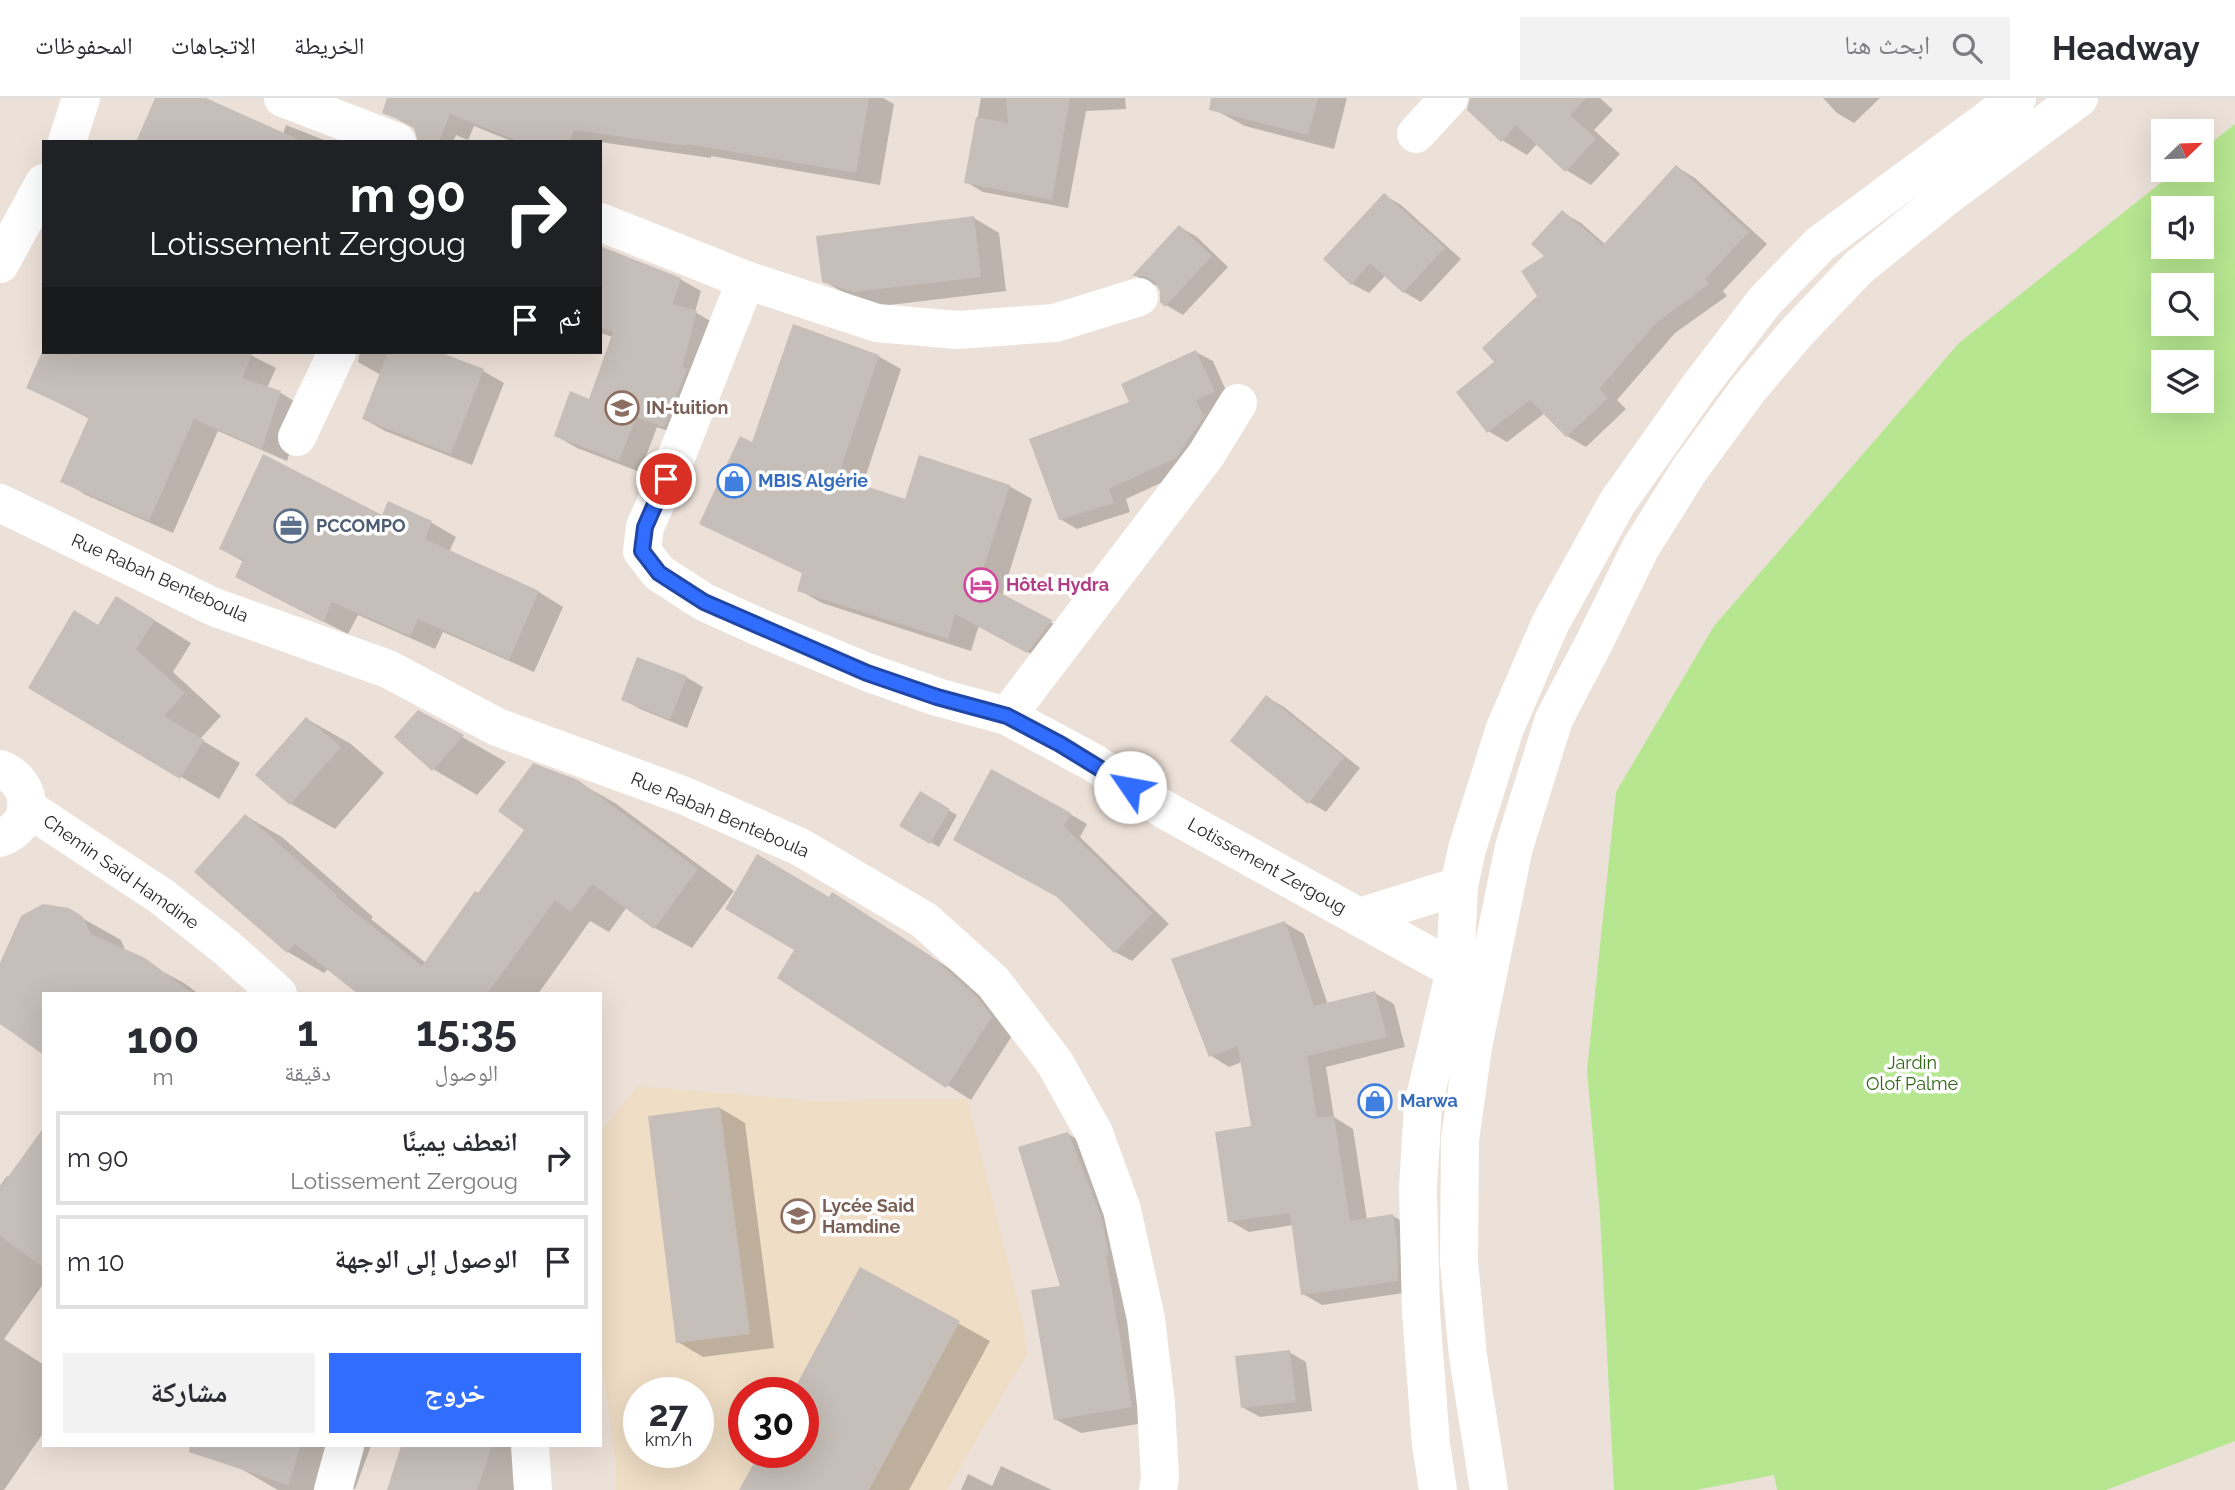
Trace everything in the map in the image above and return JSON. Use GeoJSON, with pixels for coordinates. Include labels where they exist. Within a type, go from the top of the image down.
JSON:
{"type":"FeatureCollection","features":[{"type":"Feature","properties":{"kind":"street"},"geometry":{"type":"LineString","coordinates":[[68,140],[81,98]]}},
{"type":"Feature","properties":{"kind":"street"},"geometry":{"type":"LineString","coordinates":[[283,98],[392,140]]}},
{"type":"Feature","properties":{"kind":"street"},"geometry":{"type":"LineString","coordinates":[[1416,134],[1449,98]]}},
{"type":"Feature","properties":{"kind":"street"},"geometry":{"type":"LineString","coordinates":[[1438,1490],[1431,1444],[1421,1312],[1418,1188],[1423,1106],[1455,970],[1459,886],[1467,849],[1505,728],[1550,624],[1617,503],[1699,387],[1764,302],[1820,244],[2017,98]]}},
{"type":"Feature","properties":{"kind":"street"},"geometry":{"type":"LineString","coordinates":[[1489,1490],[1468,1356],[1459,1262],[1460,1140],[1473,1047],[1514,847],[1554,719],[1641,547],[1690,469],[1748,390],[1780,352],[1859,267],[1947,196],[2079,98]]}},
{"type":"Feature","properties":{"kind":"street"},"geometry":{"type":"LineString","coordinates":[[0,264],[42,187]]}},
{"type":"Feature","properties":{"kind":"street"},"geometry":{"type":"LineString","coordinates":[[602,223],[747,280],[877,323],[958,330],[1055,323],[1139,297]]}},
{"type":"Feature","properties":{"kind":"street","name":"Lotissement Zergoug"},"geometry":{"type":"LineString","coordinates":[[747,280],[645,527],[642,551],[659,573],[704,602],[867,673],[937,697],[1007,716],[1094,764],[1165,810],[1455,970]]}},
{"type":"Feature","properties":{"kind":"street"},"geometry":{"type":"LineString","coordinates":[[298,437],[336,354]]}},
{"type":"Feature","properties":{"kind":"street"},"geometry":{"type":"LineString","coordinates":[[1007,716],[1198,465],[1238,403]]}},
{"type":"Feature","properties":{"kind":"street","name":"Rue Rabah Benteboula"},"geometry":{"type":"LineString","coordinates":[[0,503],[214,607],[388,669],[497,727],[685,796],[800,847],[924,920],[993,982],[1055,1063],[1094,1133],[1122,1210],[1146,1319],[1156,1404],[1160,1478],[1158,1490]]}},
{"type":"Feature","properties":{"kind":"street"},"geometry":{"type":"LineString","coordinates":[[0,769],[10,773],[26,794],[26,807],[19,826],[0,838]]}},
{"type":"Feature","properties":{"kind":"street","name":"Chemin Saïd Hamdine"},"geometry":{"type":"LineString","coordinates":[[26,807],[161,896],[227,948],[276,992]]}},
{"type":"Feature","properties":{"kind":"street","name":"Lotissement Zergoug"},"geometry":{"type":"LineString","coordinates":[[1360,917],[1459,886]]}},
{"type":"Feature","properties":{"kind":"street"},"geometry":{"type":"LineString","coordinates":[[333,1490],[345,1447]]}},
{"type":"Feature","properties":{"kind":"street"},"geometry":{"type":"LineString","coordinates":[[530,1447],[533,1490]]}},
{"type":"Feature","properties":{"kind":"shaded area","name":"Lycée Said Hamdine"},"geometry":{"type":"Polygon","coordinates":[[[638,1086],[826,1102],[967,1099],[1024,1327],[1027,1354],[947,1490],[616,1490],[616,1463],[602,1365],[602,1130],[638,1086]]]}},
{"type":"Feature","properties":{"kind":"green space","name":"Jardin Olof Palme"},"geometry":{"type":"Polygon","coordinates":[[[2235,124],[2235,1441],[2106,1490],[1777,1490],[1774,1475],[1696,1490],[1614,1490],[1600,1215],[1587,1071],[1616,792],[1714,626],[1959,343],[2162,182],[2214,182],[2214,141],[2235,124]]]}},
{"type":"Feature","properties":{"kind":"building"},"geometry":{"type":"Polygon","coordinates":[[[155,98],[206,98],[300,140],[137,140],[155,98]]]}},
{"type":"Feature","properties":{"kind":"building"},"geometry":{"type":"Polygon","coordinates":[[[387,98],[869,98],[856,173],[687,144],[574,130],[570,140],[516,140],[450,114],[440,140],[417,140],[414,128],[382,113],[387,98]]]}},
{"type":"Feature","properties":{"kind":"building"},"geometry":{"type":"Polygon","coordinates":[[[1006,98],[1070,98],[1052,200],[964,183],[976,117],[1008,123],[1006,98]]]}},
{"type":"Feature","properties":{"kind":"building"},"geometry":{"type":"Polygon","coordinates":[[[1211,98],[1318,98],[1308,135],[1209,110],[1211,98]]]}},
{"type":"Feature","properties":{"kind":"building"},"geometry":{"type":"Polygon","coordinates":[[[1470,98],[1586,98],[1570,115],[1596,139],[1565,172],[1516,125],[1501,142],[1467,110],[1470,98]]]}},
{"type":"Feature","properties":{"kind":"building"},"geometry":{"type":"Polygon","coordinates":[[[1676,165],[1749,232],[1705,279],[1709,284],[1656,323],[1599,389],[1608,398],[1566,437],[1530,400],[1487,433],[1456,392],[1494,362],[1482,348],[1537,296],[1521,271],[1544,256],[1531,244],[1562,210],[1603,245],[1676,165]]]}},
{"type":"Feature","properties":{"kind":"building"},"geometry":{"type":"Polygon","coordinates":[[[1384,193],[1445,248],[1403,293],[1370,263],[1351,285],[1323,259],[1384,193]]]}},
{"type":"Feature","properties":{"kind":"building"},"geometry":{"type":"Polygon","coordinates":[[[974,216],[981,277],[854,292],[822,282],[816,236],[974,216]]]}},
{"type":"Feature","properties":{"kind":"building"},"geometry":{"type":"Polygon","coordinates":[[[1179,225],[1212,256],[1165,307],[1160,302],[1160,291],[1154,281],[1144,276],[1132,276],[1179,225]]]}},
{"type":"Feature","properties":{"kind":"building"},"geometry":{"type":"Polygon","coordinates":[[[602,247],[681,278],[673,304],[697,311],[682,367],[687,369],[664,427],[636,417],[619,461],[554,436],[570,391],[589,399],[613,332],[602,329],[602,247]]]}},
{"type":"Feature","properties":{"kind":"building"},"geometry":{"type":"Polygon","coordinates":[[[793,324],[879,355],[838,477],[905,499],[919,455],[1010,485],[979,582],[1052,620],[1027,653],[955,614],[948,639],[797,591],[802,573],[699,524],[740,436],[752,442],[793,324]]]}},
{"type":"Feature","properties":{"kind":"building"},"geometry":{"type":"Polygon","coordinates":[[[1196,350],[1215,392],[1196,400],[1204,417],[1176,458],[1109,489],[1114,503],[1059,520],[1029,439],[1129,402],[1121,384],[1196,350]]]}},
{"type":"Feature","properties":{"kind":"building"},"geometry":{"type":"Polygon","coordinates":[[[42,352],[252,354],[242,378],[281,391],[262,449],[194,419],[149,521],[60,482],[89,417],[26,388],[42,352]]]}},
{"type":"Feature","properties":{"kind":"building"},"geometry":{"type":"Polygon","coordinates":[[[387,354],[444,354],[484,369],[451,454],[362,419],[387,354]]]}},
{"type":"Feature","properties":{"kind":"building"},"geometry":{"type":"Polygon","coordinates":[[[263,454],[382,515],[388,501],[432,521],[425,539],[539,591],[509,660],[418,619],[410,636],[332,602],[323,622],[235,577],[243,560],[219,549],[263,454]]]}},
{"type":"Feature","properties":{"kind":"building"},"geometry":{"type":"Polygon","coordinates":[[[116,596],[155,620],[136,649],[185,693],[164,716],[204,740],[180,779],[28,688],[74,610],[98,625],[116,596]]]}},
{"type":"Feature","properties":{"kind":"building"},"geometry":{"type":"Polygon","coordinates":[[[637,657],[687,676],[670,720],[621,700],[637,657]]]}},
{"type":"Feature","properties":{"kind":"building"},"geometry":{"type":"Polygon","coordinates":[[[1266,695],[1344,757],[1308,804],[1230,741],[1266,695]]]}},
{"type":"Feature","properties":{"kind":"building"},"geometry":{"type":"Polygon","coordinates":[[[418,710],[464,735],[432,771],[394,737],[418,710]]]}},
{"type":"Feature","properties":{"kind":"building"},"geometry":{"type":"Polygon","coordinates":[[[306,717],[341,747],[290,805],[255,775],[306,717]]]}},
{"type":"Feature","properties":{"kind":"building"},"geometry":{"type":"Polygon","coordinates":[[[533,763],[578,780],[698,869],[654,929],[592,884],[571,912],[555,900],[488,992],[355,992],[295,944],[287,953],[194,872],[245,814],[337,895],[336,897],[422,966],[475,891],[478,893],[524,830],[498,811],[533,763]]]}},
{"type":"Feature","properties":{"kind":"building"},"geometry":{"type":"Polygon","coordinates":[[[991,769],[1071,813],[1064,826],[1153,913],[1114,953],[1057,897],[953,840],[991,769]]]}},
{"type":"Feature","properties":{"kind":"building"},"geometry":{"type":"Polygon","coordinates":[[[920,791],[950,809],[930,844],[899,826],[920,791]]]}},
{"type":"Feature","properties":{"kind":"building"},"geometry":{"type":"Polygon","coordinates":[[[757,854],[829,897],[832,892],[931,956],[977,997],[992,1017],[946,1088],[777,978],[794,950],[725,909],[757,854]]]}},
{"type":"Feature","properties":{"kind":"building"},"geometry":{"type":"Polygon","coordinates":[[[43,904],[69,908],[82,916],[91,934],[145,958],[190,992],[42,992],[42,1054],[0,1024],[0,963],[21,916],[43,904]]]}},
{"type":"Feature","properties":{"kind":"building"},"geometry":{"type":"Polygon","coordinates":[[[1285,921],[1314,1006],[1375,991],[1387,1037],[1307,1056],[1317,1118],[1334,1116],[1350,1221],[1393,1214],[1398,1281],[1301,1295],[1290,1213],[1228,1222],[1215,1132],[1251,1126],[1238,1046],[1209,1057],[1171,959],[1285,921]]]}},
{"type":"Feature","properties":{"kind":"building"},"geometry":{"type":"Polygon","coordinates":[[[720,1107],[750,1334],[676,1343],[648,1116],[720,1107]]]}},
{"type":"Feature","properties":{"kind":"building"},"geometry":{"type":"Polygon","coordinates":[[[42,1130],[42,1267],[0,1236],[0,1188],[42,1130]]]}},
{"type":"Feature","properties":{"kind":"building"},"geometry":{"type":"Polygon","coordinates":[[[1068,1132],[1101,1216],[1132,1407],[1054,1420],[1031,1290],[1060,1286],[1018,1147],[1068,1132]]]}},
{"type":"Feature","properties":{"kind":"building"},"geometry":{"type":"Polygon","coordinates":[[[860,1267],[960,1321],[869,1490],[739,1490],[751,1468],[819,1468],[819,1377],[801,1377],[860,1267]]]}},
{"type":"Feature","properties":{"kind":"building"},"geometry":{"type":"Polygon","coordinates":[[[1290,1350],[1296,1402],[1241,1408],[1235,1356],[1290,1350]]]}},
{"type":"Feature","properties":{"kind":"building"},"geometry":{"type":"Polygon","coordinates":[[[190,1447],[301,1447],[288,1485],[189,1452],[190,1447]]]}},
{"type":"Feature","properties":{"kind":"building"},"geometry":{"type":"Polygon","coordinates":[[[401,1447],[492,1447],[477,1490],[387,1490],[401,1447]]]}},
{"type":"Feature","properties":{"kind":"place","name":"IN-tuition"},"geometry":{"type":"Point","coordinates":[622,408]}},
{"type":"Feature","properties":{"kind":"place","name":"MBIS Algérie"},"geometry":{"type":"Point","coordinates":[734,481]}},
{"type":"Feature","properties":{"kind":"place","name":"PCCOMPO"},"geometry":{"type":"Point","coordinates":[291,526]}},
{"type":"Feature","properties":{"kind":"place","name":"Hôtel Hydra"},"geometry":{"type":"Point","coordinates":[981,585]}},
{"type":"Feature","properties":{"kind":"place","name":"Marwa"},"geometry":{"type":"Point","coordinates":[1375,1101]}},
{"type":"Feature","properties":{"kind":"place","name":"Lycée Said Hamdine"},"geometry":{"type":"Point","coordinates":[798,1216]}},
{"type":"Feature","properties":{"kind":"route"},"geometry":{"type":"LineString","coordinates":[[666,479],[645,527],[642,551],[659,573],[704,602],[867,673],[937,697],[1007,716],[1060,744],[1130,787]]}}]}
